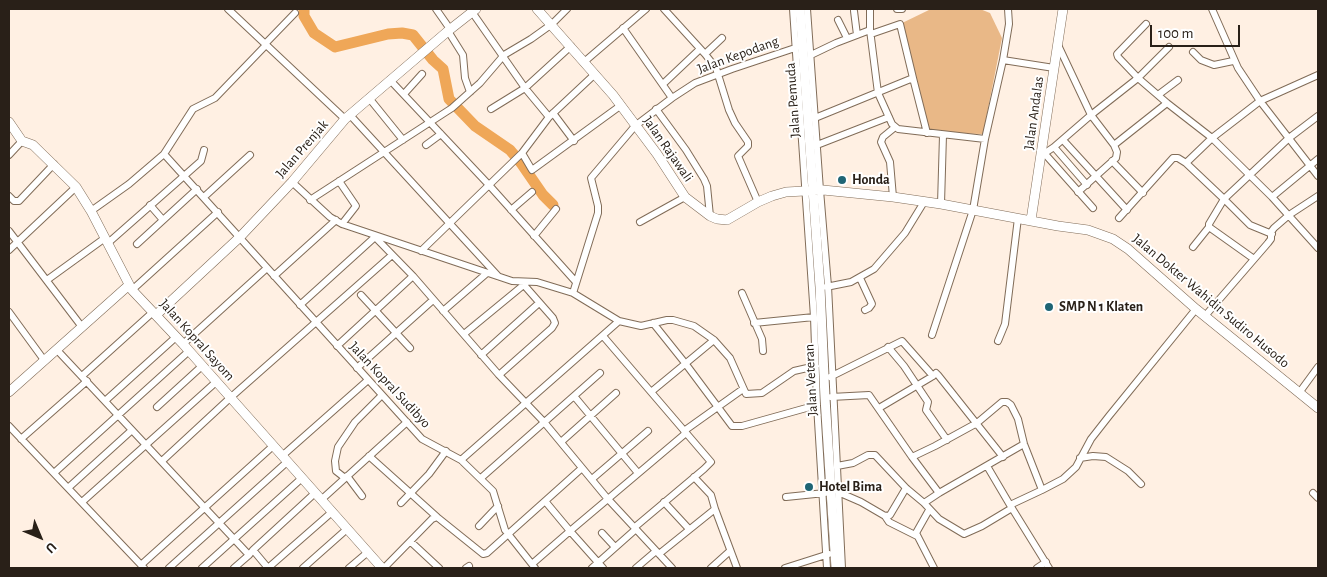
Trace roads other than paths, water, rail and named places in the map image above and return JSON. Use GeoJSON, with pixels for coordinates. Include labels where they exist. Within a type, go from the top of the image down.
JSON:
{"type":"FeatureCollection","features":[{"type":"Feature","properties":{"kind":"street"},"geometry":{"type":"LineString","coordinates":[[228,9],[265,45],[348,117],[498,276]]}},
{"type":"Feature","properties":{"kind":"street"},"geometry":{"type":"LineString","coordinates":[[436,9],[463,55],[465,78],[470,92]]}},
{"type":"Feature","properties":{"kind":"street","name":"Jalan Rajawali"},"geometry":{"type":"LineString","coordinates":[[537,9],[595,74],[657,154],[685,197],[710,216]]}},
{"type":"Feature","properties":{"kind":"street"},"geometry":{"type":"LineString","coordinates":[[310,200],[452,108],[470,92],[504,55],[552,24],[566,9]]}},
{"type":"Feature","properties":{"kind":"street"},"geometry":{"type":"LineString","coordinates":[[584,62],[646,9]]}},
{"type":"Feature","properties":{"kind":"street"},"geometry":{"type":"LineString","coordinates":[[664,9],[703,51],[719,74],[729,110],[748,142],[748,146],[738,156],[758,202]]}},
{"type":"Feature","properties":{"kind":"street"},"geometry":{"type":"LineString","coordinates":[[792,9],[799,47]]}},
{"type":"Feature","properties":{"kind":"street","name":"Jalan Pemuda"},"geometry":{"type":"LineString","coordinates":[[800,9],[799,47],[812,190]]}},
{"type":"Feature","properties":{"kind":"street"},"geometry":{"type":"LineString","coordinates":[[807,9],[817,144],[812,190],[814,318],[824,337],[815,354],[817,405],[831,492]]}},
{"type":"Feature","properties":{"kind":"street"},"geometry":{"type":"LineString","coordinates":[[870,9],[870,32],[878,93],[894,128],[943,136],[986,139]]}},
{"type":"Feature","properties":{"kind":"street"},"geometry":{"type":"LineString","coordinates":[[897,9],[902,9]]}},
{"type":"Feature","properties":{"kind":"street"},"geometry":{"type":"LineString","coordinates":[[932,335],[973,210],[1003,60],[1009,24],[1008,9]]}},
{"type":"Feature","properties":{"kind":"street"},"geometry":{"type":"LineString","coordinates":[[1212,9],[1233,59],[1260,101],[1318,176]]}},
{"type":"Feature","properties":{"kind":"street"},"geometry":{"type":"LineString","coordinates":[[474,10],[526,88],[574,141]]}},
{"type":"Feature","properties":{"kind":"street","name":"Jalan Prenjak"},"geometry":{"type":"LineString","coordinates":[[155,314],[240,237],[292,182],[348,117],[474,10]]}},
{"type":"Feature","properties":{"kind":"street"},"geometry":{"type":"LineString","coordinates":[[854,11],[857,35]]}},
{"type":"Feature","properties":{"kind":"street","name":"Jalan Andalas"},"geometry":{"type":"LineString","coordinates":[[1031,220],[1043,155],[1063,11]]}},
{"type":"Feature","properties":{"kind":"street"},"geometry":{"type":"LineString","coordinates":[[91,212],[129,184],[164,154],[193,109],[215,98],[294,13]]}},
{"type":"Feature","properties":{"kind":"street"},"geometry":{"type":"LineString","coordinates":[[838,20],[847,38]]}},
{"type":"Feature","properties":{"kind":"street"},"geometry":{"type":"LineString","coordinates":[[811,55],[847,38],[900,24],[927,133]]}},
{"type":"Feature","properties":{"kind":"street"},"geometry":{"type":"LineString","coordinates":[[1146,24],[1117,54],[1138,78],[1166,103],[1212,138],[1272,197],[1318,248]]}},
{"type":"Feature","properties":{"kind":"street"},"geometry":{"type":"LineString","coordinates":[[624,28],[672,98]]}},
{"type":"Feature","properties":{"kind":"street"},"geometry":{"type":"LineString","coordinates":[[662,84],[722,38]]}},
{"type":"Feature","properties":{"kind":"street"},"geometry":{"type":"LineString","coordinates":[[1058,45],[1091,115],[1114,145],[1118,154],[1078,192]]}},
{"type":"Feature","properties":{"kind":"street"},"geometry":{"type":"LineString","coordinates":[[491,108],[526,88],[571,46]]}},
{"type":"Feature","properties":{"kind":"street","name":"Jalan Kepodang"},"geometry":{"type":"LineString","coordinates":[[576,282],[598,213],[591,178],[635,126],[656,109],[695,83],[799,47]]}},
{"type":"Feature","properties":{"kind":"street"},"geometry":{"type":"LineString","coordinates":[[1093,208],[1043,155],[1138,78],[1169,47]]}},
{"type":"Feature","properties":{"kind":"street"},"geometry":{"type":"LineString","coordinates":[[1193,52],[1201,60],[1214,65],[1233,59]]}},
{"type":"Feature","properties":{"kind":"street"},"geometry":{"type":"LineString","coordinates":[[1003,60],[1054,68]]}},
{"type":"Feature","properties":{"kind":"street"},"geometry":{"type":"LineString","coordinates":[[404,94],[422,74]]}},
{"type":"Feature","properties":{"kind":"street"},"geometry":{"type":"LineString","coordinates":[[421,251],[520,156],[551,115],[595,74]]}},
{"type":"Feature","properties":{"kind":"street"},"geometry":{"type":"LineString","coordinates":[[1186,162],[1212,138],[1260,101],[1318,75]]}},
{"type":"Feature","properties":{"kind":"street"},"geometry":{"type":"LineString","coordinates":[[815,118],[913,78]]}},
{"type":"Feature","properties":{"kind":"street"},"geometry":{"type":"LineString","coordinates":[[390,80],[489,185],[576,282],[573,293]]}},
{"type":"Feature","properties":{"kind":"street"},"geometry":{"type":"LineString","coordinates":[[1158,95],[1178,80]]}},
{"type":"Feature","properties":{"kind":"street"},"geometry":{"type":"LineString","coordinates":[[369,98],[403,140]]}},
{"type":"Feature","properties":{"kind":"street"},"geometry":{"type":"LineString","coordinates":[[1114,145],[1166,103]]}},
{"type":"Feature","properties":{"kind":"street"},"geometry":{"type":"LineString","coordinates":[[520,156],[532,170],[620,106]]}},
{"type":"Feature","properties":{"kind":"street"},"geometry":{"type":"LineString","coordinates":[[656,109],[686,150],[704,179],[707,186],[710,216],[728,220],[758,202],[786,192],[812,190]]}},
{"type":"Feature","properties":{"kind":"street"},"geometry":{"type":"LineString","coordinates":[[1193,247],[1209,227],[1211,220],[1224,199],[1289,138],[1318,116]]}},
{"type":"Feature","properties":{"kind":"street"},"geometry":{"type":"LineString","coordinates":[[817,144],[889,117]]}},
{"type":"Feature","properties":{"kind":"street","name":"Jalan Kopral Sayom"},"geometry":{"type":"LineString","coordinates":[[9,122],[22,141],[34,145],[76,187],[131,287],[383,568]]}},
{"type":"Feature","properties":{"kind":"street"},"geometry":{"type":"LineString","coordinates":[[894,128],[883,136],[881,142],[890,162],[894,197]]}},
{"type":"Feature","properties":{"kind":"street"},"geometry":{"type":"LineString","coordinates":[[426,145],[441,134]]}},
{"type":"Feature","properties":{"kind":"street"},"geometry":{"type":"LineString","coordinates":[[941,204],[943,136]]}},
{"type":"Feature","properties":{"kind":"street"},"geometry":{"type":"LineString","coordinates":[[1063,140],[1127,210]]}},
{"type":"Feature","properties":{"kind":"street"},"geometry":{"type":"LineString","coordinates":[[9,155],[22,141]]}},
{"type":"Feature","properties":{"kind":"street"},"geometry":{"type":"LineString","coordinates":[[1054,147],[1087,184]]}},
{"type":"Feature","properties":{"kind":"street"},"geometry":{"type":"LineString","coordinates":[[47,280],[107,241],[201,161],[204,150]]}},
{"type":"Feature","properties":{"kind":"street","name":"Jalan Kopral Sudibyo"},"geometry":{"type":"LineString","coordinates":[[164,154],[422,439],[461,460],[493,490],[503,527],[534,566]]}},
{"type":"Feature","properties":{"kind":"street"},"geometry":{"type":"LineString","coordinates":[[204,197],[250,155]]}},
{"type":"Feature","properties":{"kind":"street"},"geometry":{"type":"LineString","coordinates":[[1119,218],[1173,158],[1178,158],[1186,162],[1250,225],[1272,234]]}},
{"type":"Feature","properties":{"kind":"street"},"geometry":{"type":"LineString","coordinates":[[1272,197],[1318,159]]}},
{"type":"Feature","properties":{"kind":"street"},"geometry":{"type":"LineString","coordinates":[[1112,161],[1143,193]]}},
{"type":"Feature","properties":{"kind":"street"},"geometry":{"type":"LineString","coordinates":[[9,196],[14,201],[19,200],[54,164]]}},
{"type":"Feature","properties":{"kind":"street"},"geometry":{"type":"LineString","coordinates":[[274,276],[356,206],[339,181]]}},
{"type":"Feature","properties":{"kind":"street"},"geometry":{"type":"LineString","coordinates":[[292,182],[310,200],[339,222],[374,236],[512,281],[536,282],[573,293],[619,321],[641,326],[667,320],[679,321],[694,326],[714,340],[733,361],[746,394],[762,393],[794,371],[816,366]]}},
{"type":"Feature","properties":{"kind":"street"},"geometry":{"type":"LineString","coordinates":[[9,250],[76,187]]}},
{"type":"Feature","properties":{"kind":"street"},"geometry":{"type":"LineString","coordinates":[[137,244],[197,189]]}},
{"type":"Feature","properties":{"kind":"street","name":"Jalan Dokter Wahidin Sudiro Husodo"},"geometry":{"type":"LineString","coordinates":[[812,190],[894,197],[941,204],[1088,230],[1119,242],[1196,309],[1318,408]]}},
{"type":"Feature","properties":{"kind":"street","name":"Jalan Veteran"},"geometry":{"type":"LineString","coordinates":[[812,190],[824,287],[824,337],[828,377],[831,492],[836,568]]}},
{"type":"Feature","properties":{"kind":"street"},"geometry":{"type":"LineString","coordinates":[[511,210],[532,192]]}},
{"type":"Feature","properties":{"kind":"street"},"geometry":{"type":"LineString","coordinates":[[1205,316],[1271,239],[1272,229],[1318,196]]}},
{"type":"Feature","properties":{"kind":"street"},"geometry":{"type":"LineString","coordinates":[[640,222],[685,197]]}},
{"type":"Feature","properties":{"kind":"street"},"geometry":{"type":"LineString","coordinates":[[824,287],[851,282],[860,278],[879,264],[905,233],[924,202]]}},
{"type":"Feature","properties":{"kind":"street"},"geometry":{"type":"LineString","coordinates":[[150,205],[163,220]]}},
{"type":"Feature","properties":{"kind":"street"},"geometry":{"type":"LineString","coordinates":[[534,236],[556,210]]}},
{"type":"Feature","properties":{"kind":"street"},"geometry":{"type":"LineString","coordinates":[[9,392],[82,327],[218,212]]}},
{"type":"Feature","properties":{"kind":"street"},"geometry":{"type":"LineString","coordinates":[[998,341],[1005,324],[1018,218]]}},
{"type":"Feature","properties":{"kind":"street"},"geometry":{"type":"LineString","coordinates":[[1209,227],[1254,259]]}},
{"type":"Feature","properties":{"kind":"street"},"geometry":{"type":"LineString","coordinates":[[9,231],[82,327]]}},
{"type":"Feature","properties":{"kind":"street"},"geometry":{"type":"LineString","coordinates":[[374,236],[413,276],[499,375],[544,422],[607,498],[672,568]]}},
{"type":"Feature","properties":{"kind":"street"},"geometry":{"type":"LineString","coordinates":[[300,305],[374,236]]}},
{"type":"Feature","properties":{"kind":"street"},"geometry":{"type":"LineString","coordinates":[[162,461],[230,398],[392,255]]}},
{"type":"Feature","properties":{"kind":"street"},"geometry":{"type":"LineString","coordinates":[[105,401],[267,268]]}},
{"type":"Feature","properties":{"kind":"street"},"geometry":{"type":"LineString","coordinates":[[443,312],[487,273]]}},
{"type":"Feature","properties":{"kind":"street"},"geometry":{"type":"LineString","coordinates":[[337,346],[413,276]]}},
{"type":"Feature","properties":{"kind":"street"},"geometry":{"type":"LineString","coordinates":[[860,278],[872,304],[865,310]]}},
{"type":"Feature","properties":{"kind":"street"},"geometry":{"type":"LineString","coordinates":[[499,375],[554,325],[555,320],[539,303],[525,283]]}},
{"type":"Feature","properties":{"kind":"street"},"geometry":{"type":"LineString","coordinates":[[464,334],[525,283]]}},
{"type":"Feature","properties":{"kind":"street"},"geometry":{"type":"LineString","coordinates":[[742,293],[762,339],[763,351]]}},
{"type":"Feature","properties":{"kind":"street"},"geometry":{"type":"LineString","coordinates":[[361,295],[410,348]]}},
{"type":"Feature","properties":{"kind":"street"},"geometry":{"type":"LineString","coordinates":[[357,368],[433,300]]}},
{"type":"Feature","properties":{"kind":"street"},"geometry":{"type":"LineString","coordinates":[[482,355],[539,303]]}},
{"type":"Feature","properties":{"kind":"street"},"geometry":{"type":"LineString","coordinates":[[837,466],[853,463],[868,455],[875,455],[929,510],[944,523],[964,534],[982,526],[1011,507],[1068,476],[1076,467],[1091,439],[1196,309]]}},
{"type":"Feature","properties":{"kind":"street"},"geometry":{"type":"LineString","coordinates":[[9,312],[44,360]]}},
{"type":"Feature","properties":{"kind":"street"},"geometry":{"type":"LineString","coordinates":[[82,376],[155,314]]}},
{"type":"Feature","properties":{"kind":"street"},"geometry":{"type":"LineString","coordinates":[[754,323],[814,318]]}},
{"type":"Feature","properties":{"kind":"street"},"geometry":{"type":"LineString","coordinates":[[461,460],[619,321]]}},
{"type":"Feature","properties":{"kind":"street"},"geometry":{"type":"LineString","coordinates":[[653,323],[685,363],[716,407],[734,427],[817,405]]}},
{"type":"Feature","properties":{"kind":"street"},"geometry":{"type":"LineString","coordinates":[[592,568],[711,462],[603,336]]}},
{"type":"Feature","properties":{"kind":"street"},"geometry":{"type":"LineString","coordinates":[[651,392],[714,340]]}},
{"type":"Feature","properties":{"kind":"street"},"geometry":{"type":"LineString","coordinates":[[828,377],[899,341],[904,342],[933,376]]}},
{"type":"Feature","properties":{"kind":"street"},"geometry":{"type":"LineString","coordinates":[[888,347],[928,402],[926,410],[947,440]]}},
{"type":"Feature","properties":{"kind":"street"},"geometry":{"type":"LineString","coordinates":[[57,350],[218,523],[268,568],[332,512]]}},
{"type":"Feature","properties":{"kind":"street"},"geometry":{"type":"LineString","coordinates":[[54,473],[189,351]]}},
{"type":"Feature","properties":{"kind":"street"},"geometry":{"type":"LineString","coordinates":[[157,407],[202,366]]}},
{"type":"Feature","properties":{"kind":"street"},"geometry":{"type":"LineString","coordinates":[[1299,393],[1318,368]]}},
{"type":"Feature","properties":{"kind":"street"},"geometry":{"type":"LineString","coordinates":[[480,478],[600,373]]}},
{"type":"Feature","properties":{"kind":"street"},"geometry":{"type":"LineString","coordinates":[[878,408],[936,373],[1003,457]]}},
{"type":"Feature","properties":{"kind":"street"},"geometry":{"type":"LineString","coordinates":[[169,568],[368,380]]}},
{"type":"Feature","properties":{"kind":"street"},"geometry":{"type":"LineString","coordinates":[[21,439],[87,381]]}},
{"type":"Feature","properties":{"kind":"street"},"geometry":{"type":"LineString","coordinates":[[82,502],[216,382]]}},
{"type":"Feature","properties":{"kind":"street"},"geometry":{"type":"LineString","coordinates":[[534,566],[607,498],[716,407],[743,389]]}},
{"type":"Feature","properties":{"kind":"street"},"geometry":{"type":"LineString","coordinates":[[560,442],[616,393]]}},
{"type":"Feature","properties":{"kind":"street"},"geometry":{"type":"LineString","coordinates":[[362,496],[346,477],[336,471],[335,461],[338,447],[355,422],[382,395]]}},
{"type":"Feature","properties":{"kind":"street"},"geometry":{"type":"LineString","coordinates":[[831,492],[837,466],[829,398],[869,395],[939,493]]}},
{"type":"Feature","properties":{"kind":"street"},"geometry":{"type":"LineString","coordinates":[[574,396],[638,473]]}},
{"type":"Feature","properties":{"kind":"street"},"geometry":{"type":"LineString","coordinates":[[912,457],[977,423],[1002,402],[1007,402],[1011,405],[1018,419],[1024,444],[1042,490]]}},
{"type":"Feature","properties":{"kind":"street"},"geometry":{"type":"LineString","coordinates":[[234,568],[318,496],[346,477],[407,422]]}},
{"type":"Feature","properties":{"kind":"street"},"geometry":{"type":"LineString","coordinates":[[9,426],[143,566],[273,446]]}},
{"type":"Feature","properties":{"kind":"street"},"geometry":{"type":"LineString","coordinates":[[68,488],[132,430]]}},
{"type":"Feature","properties":{"kind":"street"},"geometry":{"type":"LineString","coordinates":[[592,480],[648,431]]}},
{"type":"Feature","properties":{"kind":"street"},"geometry":{"type":"LineString","coordinates":[[924,503],[1024,444]]}},
{"type":"Feature","properties":{"kind":"street"},"geometry":{"type":"LineString","coordinates":[[401,503],[429,474],[446,451]]}},
{"type":"Feature","properties":{"kind":"street"},"geometry":{"type":"LineString","coordinates":[[369,456],[437,517],[483,554],[508,535],[582,468]]}},
{"type":"Feature","properties":{"kind":"street"},"geometry":{"type":"LineString","coordinates":[[1080,458],[1106,457],[1128,471],[1141,484]]}},
{"type":"Feature","properties":{"kind":"street"},"geometry":{"type":"LineString","coordinates":[[987,466],[1032,542],[1048,565],[1038,568]]}},
{"type":"Feature","properties":{"kind":"street"},"geometry":{"type":"LineString","coordinates":[[694,477],[711,494],[737,568]]}},
{"type":"Feature","properties":{"kind":"street"},"geometry":{"type":"LineString","coordinates":[[202,568],[302,478]]}},
{"type":"Feature","properties":{"kind":"street"},"geometry":{"type":"LineString","coordinates":[[885,516],[890,515],[906,488]]}},
{"type":"Feature","properties":{"kind":"street"},"geometry":{"type":"LineString","coordinates":[[786,497],[831,492],[861,502],[885,516],[888,522],[917,536]]}},
{"type":"Feature","properties":{"kind":"street"},"geometry":{"type":"LineString","coordinates":[[545,501],[603,568]]}},
{"type":"Feature","properties":{"kind":"street"},"geometry":{"type":"LineString","coordinates":[[664,502],[689,528]]}},
{"type":"Feature","properties":{"kind":"street"},"geometry":{"type":"LineString","coordinates":[[479,526],[498,506]]}},
{"type":"Feature","properties":{"kind":"street"},"geometry":{"type":"LineString","coordinates":[[636,568],[715,509]]}},
{"type":"Feature","properties":{"kind":"street"},"geometry":{"type":"LineString","coordinates":[[929,510],[917,530],[917,536],[934,568]]}},
{"type":"Feature","properties":{"kind":"street"},"geometry":{"type":"LineString","coordinates":[[383,568],[432,519],[437,517]]}},
{"type":"Feature","properties":{"kind":"street"},"geometry":{"type":"LineString","coordinates":[[303,568],[347,529]]}},
{"type":"Feature","properties":{"kind":"street"},"geometry":{"type":"LineString","coordinates":[[602,533],[616,547]]}},
{"type":"Feature","properties":{"kind":"street"},"geometry":{"type":"LineString","coordinates":[[411,542],[439,568]]}},
{"type":"Feature","properties":{"kind":"street"},"geometry":{"type":"LineString","coordinates":[[711,568],[730,551]]}},
{"type":"Feature","properties":{"kind":"street"},"geometry":{"type":"LineString","coordinates":[[350,568],[368,552]]}},
{"type":"Feature","properties":{"kind":"street"},"geometry":{"type":"LineString","coordinates":[[785,568],[834,553]]}},
{"type":"Feature","properties":{"kind":"street"},"geometry":{"type":"LineString","coordinates":[[827,568],[834,553]]}},
{"type":"Feature","properties":{"kind":"street"},"geometry":{"type":"LineString","coordinates":[[834,553],[842,568]]}},
{"type":"Feature","properties":{"kind":"waterway"},"geometry":{"type":"LineString","coordinates":[[304,9],[304,16],[314,33],[335,47],[388,34],[402,33],[413,35],[433,60],[443,69],[449,99],[475,126],[510,150],[543,195],[553,205]]}},
{"type":"Feature","properties":{"kind":"place","name":"Honda"},"geometry":{"type":"Point","coordinates":[842,180]}},
{"type":"Feature","properties":{"kind":"place","name":"SMP N 1 Klaten"},"geometry":{"type":"Point","coordinates":[1049,307]}},
{"type":"Feature","properties":{"kind":"place","name":"Hotel Bima"},"geometry":{"type":"Point","coordinates":[809,487]}}]}
